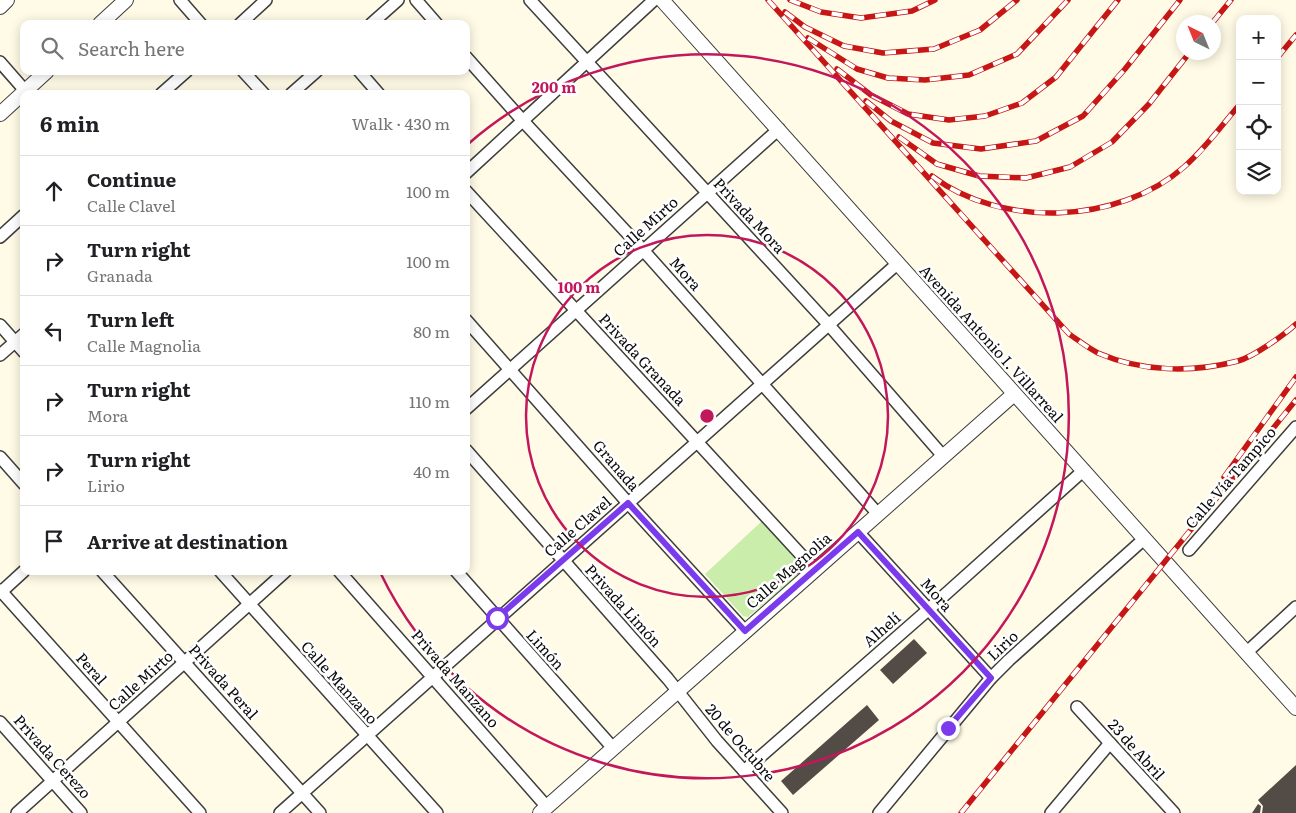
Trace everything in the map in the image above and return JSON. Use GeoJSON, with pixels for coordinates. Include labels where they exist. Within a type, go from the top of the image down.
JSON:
{"type":"FeatureCollection","features":[{"type":"Feature","properties":{"kind":"street"},"geometry":{"type":"LineString","coordinates":[[0,7],[7,0]]}},
{"type":"Feature","properties":{"kind":"street"},"geometry":{"type":"LineString","coordinates":[[104,20],[126,0]]}},
{"type":"Feature","properties":{"kind":"street"},"geometry":{"type":"LineString","coordinates":[[180,0],[197,20]]}},
{"type":"Feature","properties":{"kind":"street"},"geometry":{"type":"LineString","coordinates":[[244,20],[266,0]]}},
{"type":"Feature","properties":{"kind":"street"},"geometry":{"type":"LineString","coordinates":[[376,20],[398,0]]}},
{"type":"Feature","properties":{"kind":"street"},"geometry":{"type":"LineString","coordinates":[[416,0],[434,20]]}},
{"type":"Feature","properties":{"kind":"street","name":"Privada Mora"},"geometry":{"type":"LineString","coordinates":[[530,0],[828,324],[943,456]]}},
{"type":"Feature","properties":{"kind":"street"},"geometry":{"type":"LineString","coordinates":[[470,169],[654,0]]}},
{"type":"Feature","properties":{"kind":"street","name":"Avenida Antonio I. Villarreal"},"geometry":{"type":"LineString","coordinates":[[662,0],[1296,708]]}},
{"type":"Feature","properties":{"kind":"street","name":"Mora"},"geometry":{"type":"LineString","coordinates":[[470,61],[643,250],[878,514]]}},
{"type":"Feature","properties":{"kind":"street"},"geometry":{"type":"LineString","coordinates":[[0,62],[25,90]]}},
{"type":"Feature","properties":{"kind":"street"},"geometry":{"type":"LineString","coordinates":[[29,90],[44,75]]}},
{"type":"Feature","properties":{"kind":"street"},"geometry":{"type":"LineString","coordinates":[[166,90],[182,75]]}},
{"type":"Feature","properties":{"kind":"street"},"geometry":{"type":"LineString","coordinates":[[247,75],[260,90]]}},
{"type":"Feature","properties":{"kind":"street"},"geometry":{"type":"LineString","coordinates":[[296,90],[312,75]]}},
{"type":"Feature","properties":{"kind":"street"},"geometry":{"type":"LineString","coordinates":[[362,75],[376,90]]}},
{"type":"Feature","properties":{"kind":"street"},"geometry":{"type":"LineString","coordinates":[[0,114],[20,98]]}},
{"type":"Feature","properties":{"kind":"street","name":"Calle Mirto"},"geometry":{"type":"LineString","coordinates":[[470,405],[778,129]]}},
{"type":"Feature","properties":{"kind":"street","name":"Privada Granada"},"geometry":{"type":"LineString","coordinates":[[470,195],[815,570]]}},
{"type":"Feature","properties":{"kind":"street"},"geometry":{"type":"LineString","coordinates":[[0,236],[20,219]]}},
{"type":"Feature","properties":{"kind":"street","name":"Calle Clavel"},"geometry":{"type":"LineString","coordinates":[[280,813],[897,264]]}},
{"type":"Feature","properties":{"kind":"street","name":"Granada"},"geometry":{"type":"LineString","coordinates":[[470,324],[628,503],[745,631]]}},
{"type":"Feature","properties":{"kind":"street"},"geometry":{"type":"LineString","coordinates":[[0,326],[20,348]]}},
{"type":"Feature","properties":{"kind":"street"},"geometry":{"type":"LineString","coordinates":[[0,355],[20,338]]}},
{"type":"Feature","properties":{"kind":"street","name":"Calle Magnolia"},"geometry":{"type":"LineString","coordinates":[[544,810],[1014,394]]}},
{"type":"Feature","properties":{"kind":"street","name":"Calle Vía Tampico"},"geometry":{"type":"LineString","coordinates":[[1189,550],[1294,434]]}},
{"type":"Feature","properties":{"kind":"street","name":"Privada Limón"},"geometry":{"type":"LineString","coordinates":[[470,455],[677,691]]}},
{"type":"Feature","properties":{"kind":"street"},"geometry":{"type":"LineString","coordinates":[[0,458],[20,480]]}},
{"type":"Feature","properties":{"kind":"street","name":"Alhelí"},"geometry":{"type":"LineString","coordinates":[[744,771],[1084,470]]}},
{"type":"Feature","properties":{"kind":"street","name":"Mora"},"geometry":{"type":"LineString","coordinates":[[858,532],[991,678]]}},
{"type":"Feature","properties":{"kind":"street","name":"Lirio"},"geometry":{"type":"LineString","coordinates":[[879,813],[991,678],[1144,538]]}},
{"type":"Feature","properties":{"kind":"street"},"geometry":{"type":"LineString","coordinates":[[0,592],[20,574]]}},
{"type":"Feature","properties":{"kind":"street","name":"Privada Peral"},"geometry":{"type":"LineString","coordinates":[[106,575],[320,813]]}},
{"type":"Feature","properties":{"kind":"street","name":"Calle Manzano"},"geometry":{"type":"LineString","coordinates":[[224,575],[437,813]]}},
{"type":"Feature","properties":{"kind":"street","name":"Calle Mirto"},"geometry":{"type":"LineString","coordinates":[[17,813],[281,575]]}},
{"type":"Feature","properties":{"kind":"street","name":"Privada Manzano"},"geometry":{"type":"LineString","coordinates":[[343,575],[432,676],[544,810]]}},
{"type":"Feature","properties":{"kind":"street","name":"Limón"},"geometry":{"type":"LineString","coordinates":[[459,575],[613,748]]}},
{"type":"Feature","properties":{"kind":"street","name":"Peral"},"geometry":{"type":"LineString","coordinates":[[0,592],[200,813]]}},
{"type":"Feature","properties":{"kind":"street"},"geometry":{"type":"LineString","coordinates":[[1246,653],[1296,606]]}},
{"type":"Feature","properties":{"kind":"street","name":"20 de Octubre"},"geometry":{"type":"LineString","coordinates":[[677,691],[782,813]]}},
{"type":"Feature","properties":{"kind":"street","name":"23 de Abril"},"geometry":{"type":"LineString","coordinates":[[1077,707],[1174,813]]}},
{"type":"Feature","properties":{"kind":"street","name":"Privada Cerezo"},"geometry":{"type":"LineString","coordinates":[[0,722],[81,813]]}},
{"type":"Feature","properties":{"kind":"street"},"geometry":{"type":"LineString","coordinates":[[1051,813],[1110,743]]}},
{"type":"Feature","properties":{"kind":"green space"},"geometry":{"type":"Polygon","coordinates":[[[762,521],[802,566],[803,571],[748,617],[743,616],[705,574],[762,521]]]}},
{"type":"Feature","properties":{"kind":"building"},"geometry":{"type":"Polygon","coordinates":[[[914,639],[927,653],[893,684],[880,670],[914,639]]]}},
{"type":"Feature","properties":{"kind":"building"},"geometry":{"type":"Polygon","coordinates":[[[867,705],[879,720],[793,795],[781,781],[867,705]]]}},
{"type":"Feature","properties":{"kind":"building"},"geometry":{"type":"Polygon","coordinates":[[[1296,765],[1296,813],[1262,813],[1263,806],[1258,800],[1296,765]]]}},
{"type":"Feature","properties":{"kind":"building"},"geometry":{"type":"Polygon","coordinates":[[[1258,804],[1261,806],[1260,813],[1252,813],[1258,804]]]}},
{"type":"Feature","properties":{"kind":"railway"},"geometry":{"type":"LineString","coordinates":[[768,0],[1069,334],[1091,349],[1115,359],[1150,367],[1185,369],[1221,365],[1252,355],[1296,324]]}},
{"type":"Feature","properties":{"kind":"railway"},"geometry":{"type":"LineString","coordinates":[[790,0],[821,12],[861,18],[912,11],[935,0]]}},
{"type":"Feature","properties":{"kind":"railway"},"geometry":{"type":"LineString","coordinates":[[785,12],[805,27],[844,46],[883,53],[934,49],[980,30],[1017,0]]}},
{"type":"Feature","properties":{"kind":"railway"},"geometry":{"type":"LineString","coordinates":[[808,38],[857,69],[888,78],[925,80],[969,75],[1017,54],[1068,0]]}},
{"type":"Feature","properties":{"kind":"railway"},"geometry":{"type":"LineString","coordinates":[[837,69],[871,95],[908,114],[949,120],[985,116],[1022,103],[1056,77],[1118,0]]}},
{"type":"Feature","properties":{"kind":"railway"},"geometry":{"type":"LineString","coordinates":[[866,101],[891,121],[933,143],[981,149],[1036,141],[1083,116],[1125,69],[1180,0]]}},
{"type":"Feature","properties":{"kind":"railway"},"geometry":{"type":"LineString","coordinates":[[1219,15],[1231,0]]}},
{"type":"Feature","properties":{"kind":"railway"},"geometry":{"type":"LineString","coordinates":[[1281,53],[1296,35]]}},
{"type":"Feature","properties":{"kind":"railway"},"geometry":{"type":"LineString","coordinates":[[899,137],[937,164],[979,176],[1026,178],[1070,167],[1112,142],[1149,104],[1184,60]]}},
{"type":"Feature","properties":{"kind":"railway"},"geometry":{"type":"LineString","coordinates":[[932,176],[960,193],[992,205],[1025,211],[1060,213],[1094,209],[1127,200],[1157,186],[1184,167],[1206,145],[1239,105]]}},
{"type":"Feature","properties":{"kind":"railway"},"geometry":{"type":"LineString","coordinates":[[1224,477],[1296,377]]}},
{"type":"Feature","properties":{"kind":"railway"},"geometry":{"type":"LineString","coordinates":[[961,813],[1296,400]]}},
{"type":"Feature","properties":{"kind":"route"},"geometry":{"type":"LineString","coordinates":[[497,618],[628,503],[745,631],[858,532],[991,678],[948,728]]}}]}
